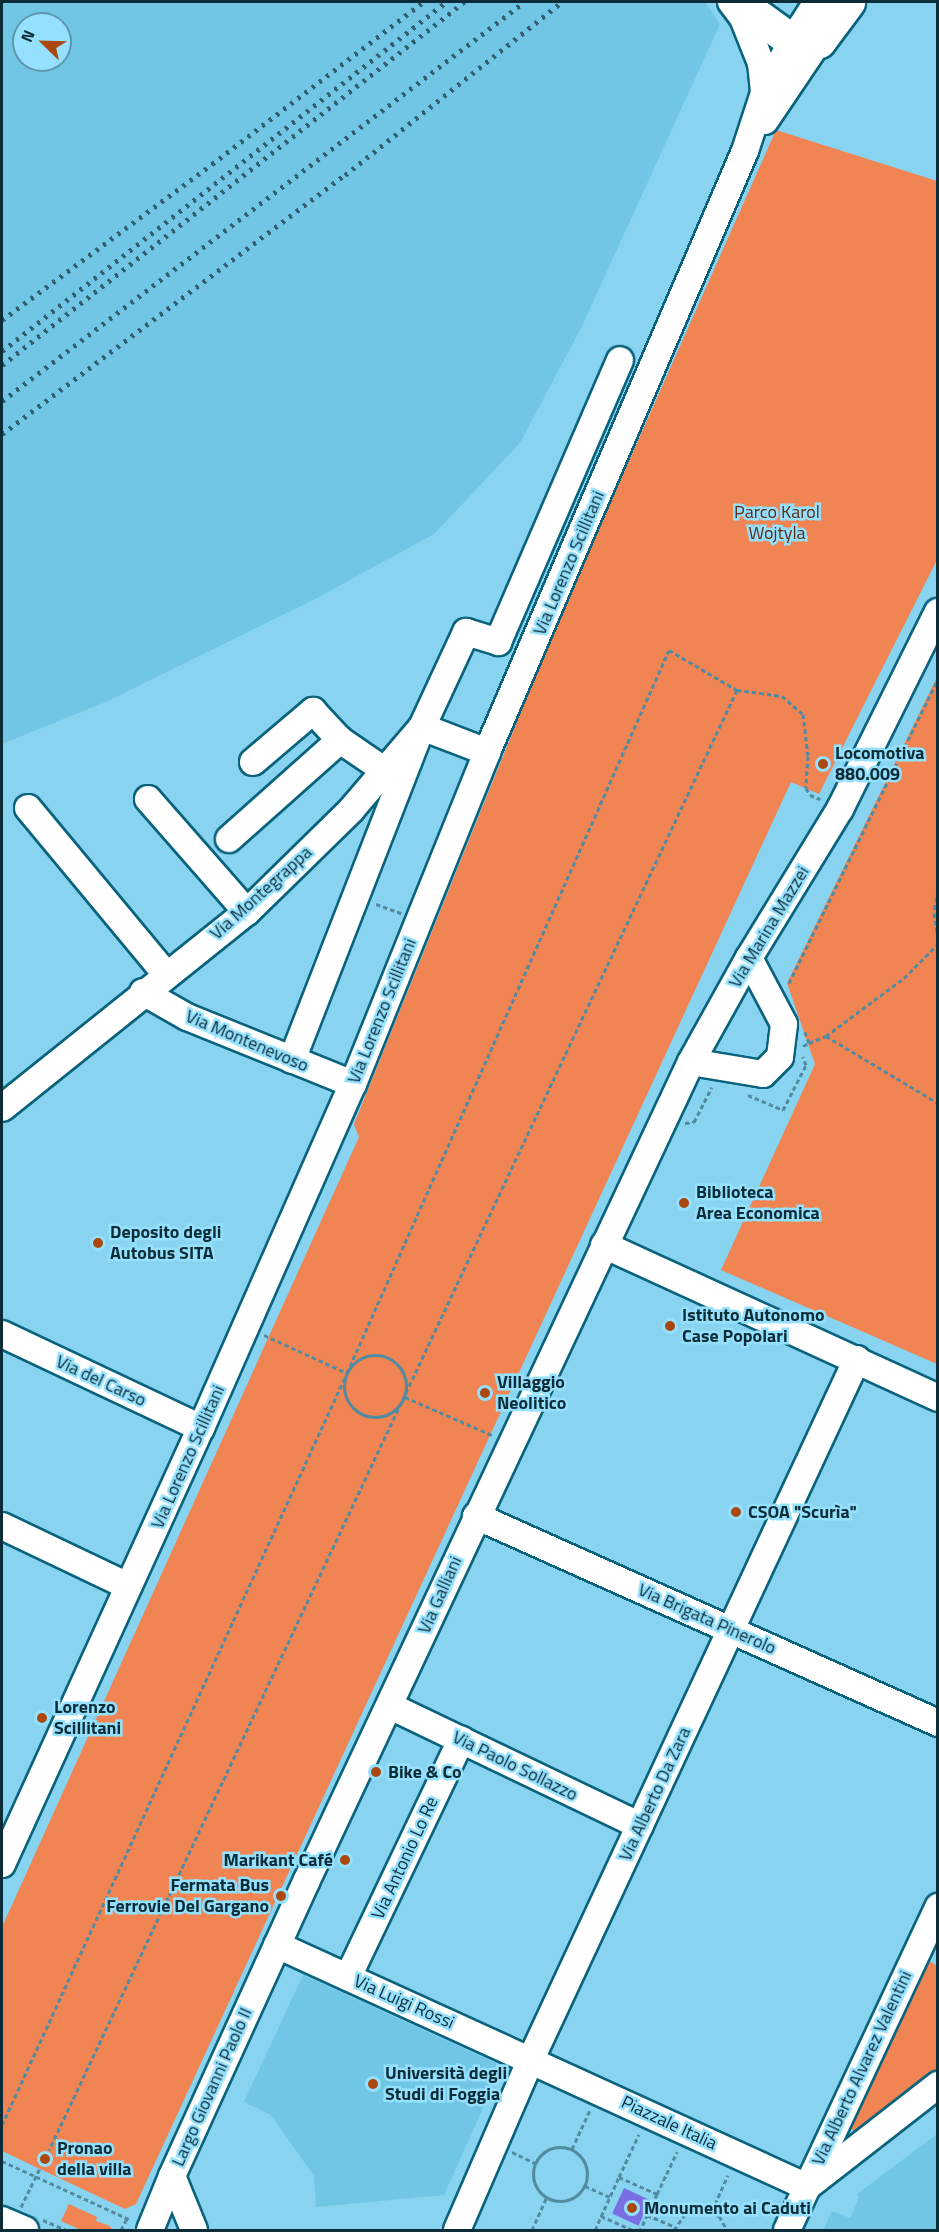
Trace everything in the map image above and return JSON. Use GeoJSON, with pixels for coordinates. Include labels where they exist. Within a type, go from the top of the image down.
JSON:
{"type":"FeatureCollection","features":[{"type":"Feature","properties":{"kind":"main road"},"geometry":{"type":"LineString","coordinates":[[738,2],[805,41],[848,2]]}},
{"type":"Feature","properties":{"kind":"street"},"geometry":{"type":"LineString","coordinates":[[731,2],[743,18],[761,63],[764,93]]}},
{"type":"Feature","properties":{"kind":"street"},"geometry":{"type":"LineString","coordinates":[[745,151],[805,41],[812,4]]}},
{"type":"Feature","properties":{"kind":"street"},"geometry":{"type":"LineString","coordinates":[[745,151],[764,93],[805,41]]}},
{"type":"Feature","properties":{"kind":"street","name":"Via Lorenzo Scillitani"},"geometry":{"type":"LineString","coordinates":[[2,1864],[201,1428],[353,1084],[487,752],[745,151]]}},
{"type":"Feature","properties":{"kind":"street","name":"Via Lorenzo Scillitani"},"geometry":{"type":"LineString","coordinates":[[292,1060],[422,727],[466,632],[498,642],[620,360]]}},
{"type":"Feature","properties":{"kind":"street","name":"Via Marina Mazzei"},"geometry":{"type":"LineString","coordinates":[[604,1245],[691,1062],[749,958],[840,809],[938,612]]}},
{"type":"Feature","properties":{"kind":"street"},"geometry":{"type":"LineString","coordinates":[[253,762],[313,711],[340,740],[384,770]]}},
{"type":"Feature","properties":{"kind":"street"},"geometry":{"type":"LineString","coordinates":[[422,727],[487,752]]}},
{"type":"Feature","properties":{"kind":"street","name":"Via Montegrappa"},"geometry":{"type":"LineString","coordinates":[[2,1108],[143,992],[247,912],[351,810],[422,727]]}},
{"type":"Feature","properties":{"kind":"street"},"geometry":{"type":"LineString","coordinates":[[229,839],[340,740]]}},
{"type":"Feature","properties":{"kind":"street"},"geometry":{"type":"LineString","coordinates":[[148,799],[247,912]]}},
{"type":"Feature","properties":{"kind":"street"},"geometry":{"type":"LineString","coordinates":[[28,808],[166,974]]}},
{"type":"Feature","properties":{"kind":"street"},"geometry":{"type":"LineString","coordinates":[[691,1062],[763,1074],[780,1057],[784,1024],[749,958]]}},
{"type":"Feature","properties":{"kind":"street","name":"Via Montenevoso"},"geometry":{"type":"LineString","coordinates":[[143,992],[187,1017],[353,1084]]}},
{"type":"Feature","properties":{"kind":"street"},"geometry":{"type":"LineString","coordinates":[[604,1245],[938,1398]]}},
{"type":"Feature","properties":{"kind":"street","name":"Via Galliani"},"geometry":{"type":"LineString","coordinates":[[277,1945],[604,1245]]}},
{"type":"Feature","properties":{"kind":"street","name":"Via del Carso"},"geometry":{"type":"LineString","coordinates":[[2,1334],[201,1428]]}},
{"type":"Feature","properties":{"kind":"street","name":"Via Alberto Da Zara"},"geometry":{"type":"LineString","coordinates":[[457,2230],[531,2059],[857,1359]]}},
{"type":"Feature","properties":{"kind":"street","name":"Via Brigata Pinerolo"},"geometry":{"type":"LineString","coordinates":[[476,1516],[938,1723]]}},
{"type":"Feature","properties":{"kind":"street"},"geometry":{"type":"LineString","coordinates":[[2,1526],[128,1586]]}},
{"type":"Feature","properties":{"kind":"street","name":"Via Paolo Sollazzo"},"geometry":{"type":"LineString","coordinates":[[390,1706],[640,1826]]}},
{"type":"Feature","properties":{"kind":"street","name":"Via Antonio Lo Re"},"geometry":{"type":"LineString","coordinates":[[348,1977],[461,1740]]}},
{"type":"Feature","properties":{"kind":"street","name":"Via Alberto Alvarez Valentini"},"geometry":{"type":"LineString","coordinates":[[787,2230],[930,1944],[938,1907]]}},
{"type":"Feature","properties":{"kind":"street","name":"Via Luigi Rossi"},"geometry":{"type":"LineString","coordinates":[[277,1945],[531,2059]]}},
{"type":"Feature","properties":{"kind":"street","name":"Largo Giovanni Paolo II"},"geometry":{"type":"LineString","coordinates":[[143,2226],[172,2176],[277,1945]]}},
{"type":"Feature","properties":{"kind":"street","name":"Piazzale Italia"},"geometry":{"type":"LineString","coordinates":[[531,2059],[807,2187]]}},
{"type":"Feature","properties":{"kind":"street"},"geometry":{"type":"LineString","coordinates":[[807,2187],[938,2085]]}},
{"type":"Feature","properties":{"kind":"street"},"geometry":{"type":"LineString","coordinates":[[172,2176],[188,2222],[194,2230]]}},
{"type":"Feature","properties":{"kind":"path"},"geometry":{"type":"LineString","coordinates":[[2,2125],[347,1373],[669,650],[737,690],[782,696],[803,714],[808,756],[806,788],[810,795],[840,809]]}},
{"type":"Feature","properties":{"kind":"path"},"geometry":{"type":"LineString","coordinates":[[792,993],[788,982],[938,679]]}},
{"type":"Feature","properties":{"kind":"path"},"geometry":{"type":"LineString","coordinates":[[49,2150],[737,690]]}},
{"type":"Feature","properties":{"kind":"path"},"geometry":{"type":"LineString","coordinates":[[938,890],[934,913],[938,938]]}},
{"type":"Feature","properties":{"kind":"path"},"geometry":{"type":"LineString","coordinates":[[357,896],[419,921]]}},
{"type":"Feature","properties":{"kind":"path"},"geometry":{"type":"LineString","coordinates":[[802,1023],[808,1043],[800,1047],[826,1036],[904,978],[938,944]]}},
{"type":"Feature","properties":{"kind":"path"},"geometry":{"type":"LineString","coordinates":[[826,1036],[938,1103]]}},
{"type":"Feature","properties":{"kind":"path"},"geometry":{"type":"LineString","coordinates":[[249,1320],[265,1336],[347,1373]]}},
{"type":"Feature","properties":{"kind":"path"},"geometry":{"type":"LineString","coordinates":[[377,1355],[391,1359],[405,1376],[405,1397],[393,1412],[378,1417],[365,1416],[354,1409],[347,1399],[345,1381],[347,1373],[363,1358],[377,1355]]}},
{"type":"Feature","properties":{"kind":"path"},"geometry":{"type":"LineString","coordinates":[[405,1397],[511,1443]]}},
{"type":"Feature","properties":{"kind":"path"},"geometry":{"type":"LineString","coordinates":[[572,2149],[598,2091]]}},
{"type":"Feature","properties":{"kind":"path"},"geometry":{"type":"LineString","coordinates":[[595,2230],[649,2114]]}},
{"type":"Feature","properties":{"kind":"path"},"geometry":{"type":"LineString","coordinates":[[640,2230],[686,2131]]}},
{"type":"Feature","properties":{"kind":"path"},"geometry":{"type":"LineString","coordinates":[[562,2146],[572,2149],[584,2161],[588,2177],[585,2186],[574,2198],[565,2201],[547,2197],[537,2189],[533,2180],[535,2163],[549,2149],[562,2146]]}},
{"type":"Feature","properties":{"kind":"path"},"geometry":{"type":"LineString","coordinates":[[712,2211],[738,2155]]}},
{"type":"Feature","properties":{"kind":"path"},"geometry":{"type":"LineString","coordinates":[[2,2161],[143,2226]]}},
{"type":"Feature","properties":{"kind":"path"},"geometry":{"type":"LineString","coordinates":[[13,2225],[40,2168]]}},
{"type":"Feature","properties":{"kind":"path"},"geometry":{"type":"LineString","coordinates":[[620,2177],[657,2194]]}},
{"type":"Feature","properties":{"kind":"path"},"geometry":{"type":"LineString","coordinates":[[585,2186],[610,2198]]}},
{"type":"Feature","properties":{"kind":"path"},"geometry":{"type":"LineString","coordinates":[[532,2230],[547,2197]]}},
{"type":"Feature","properties":{"kind":"path"},"geometry":{"type":"LineString","coordinates":[[647,2215],[674,2229],[686,2213],[702,2209],[712,2211],[723,2220],[727,2230]]}},
{"type":"Feature","properties":{"kind":"path"},"geometry":{"type":"LineString","coordinates":[[601,2216],[633,2230]]}},
{"type":"Feature","properties":{"kind":"path"},"geometry":{"type":"LineString","coordinates":[[121,2230],[127,2218]]}},
{"type":"Feature","properties":{"kind":"shaded area"},"geometry":{"type":"Polygon","coordinates":[[[2,2],[705,2],[720,24],[582,326],[520,443],[434,534],[315,599],[108,701],[2,744],[2,2]]]}},
{"type":"Feature","properties":{"kind":"shaded area","name":"Università degli Studi di Foggia"},"geometry":{"type":"Polygon","coordinates":[[[303,1975],[502,2066],[444,2195],[316,2207],[314,2176],[271,2115],[244,2102],[303,1975]]]}},
{"type":"Feature","properties":{"kind":"shaded area"},"geometry":{"type":"Polygon","coordinates":[[[937,2134],[937,2230],[823,2230],[832,2211],[850,2218],[859,2198],[857,2194],[937,2134]]]}},
{"type":"Feature","properties":{"kind":"shaded area"},"geometry":{"type":"Polygon","coordinates":[[[624,2188],[650,2200],[638,2226],[612,2213],[624,2188]]]}},
{"type":"Feature","properties":{"kind":"green space","name":"Parco Karol Wojtyla"},"geometry":{"type":"Polygon","coordinates":[[[776,130],[937,181],[937,560],[819,794],[791,782],[136,2204],[125,2209],[2,2151],[2,1927],[359,1137],[354,1124],[557,623],[776,130]]]}},
{"type":"Feature","properties":{"kind":"green space"},"geometry":{"type":"Polygon","coordinates":[[[937,677],[937,1364],[721,1270],[815,1064],[787,983],[937,677]]]}},
{"type":"Feature","properties":{"kind":"green space"},"geometry":{"type":"Polygon","coordinates":[[[922,1956],[937,1966],[937,2071],[855,2133],[849,2124],[922,1956]]]}},
{"type":"Feature","properties":{"kind":"green space"},"geometry":{"type":"Polygon","coordinates":[[[69,2204],[97,2217],[96,2221],[110,2226],[112,2230],[81,2230],[61,2221],[69,2204]]]}},
{"type":"Feature","properties":{"kind":"railway"},"geometry":{"type":"LineString","coordinates":[[2,320],[212,164],[423,2]]}},
{"type":"Feature","properties":{"kind":"railway"},"geometry":{"type":"LineString","coordinates":[[2,351],[446,2]]}},
{"type":"Feature","properties":{"kind":"railway"},"geometry":{"type":"LineString","coordinates":[[2,365],[464,2]]}},
{"type":"Feature","properties":{"kind":"railway"},"geometry":{"type":"LineString","coordinates":[[2,401],[524,2]]}},
{"type":"Feature","properties":{"kind":"railway"},"geometry":{"type":"LineString","coordinates":[[2,434],[345,175],[562,2]]}},
{"type":"Feature","properties":{"kind":"place","name":"Locomotiva 880.009"},"geometry":{"type":"Point","coordinates":[823,764]}},
{"type":"Feature","properties":{"kind":"place","name":"Biblioteca Area Economica"},"geometry":{"type":"Point","coordinates":[684,1203]}},
{"type":"Feature","properties":{"kind":"place","name":"Deposito degli Autobus SITA"},"geometry":{"type":"Point","coordinates":[98,1243]}},
{"type":"Feature","properties":{"kind":"place","name":"Istituto Autonomo Case Popolari"},"geometry":{"type":"Point","coordinates":[670,1326]}},
{"type":"Feature","properties":{"kind":"place","name":"Villaggio Neolitico"},"geometry":{"type":"Point","coordinates":[485,1393]}},
{"type":"Feature","properties":{"kind":"place","name":"CSOA \"Scurìa\""},"geometry":{"type":"Point","coordinates":[736,1512]}},
{"type":"Feature","properties":{"kind":"place","name":"Lorenzo Scillitani"},"geometry":{"type":"Point","coordinates":[42,1718]}},
{"type":"Feature","properties":{"kind":"place","name":"Bike & Co"},"geometry":{"type":"Point","coordinates":[376,1772]}},
{"type":"Feature","properties":{"kind":"place","name":"Marikant Café"},"geometry":{"type":"Point","coordinates":[345,1860]}},
{"type":"Feature","properties":{"kind":"place","name":"Fermata Bus Ferrovie Del Gargano"},"geometry":{"type":"Point","coordinates":[281,1896]}},
{"type":"Feature","properties":{"kind":"place","name":"Università degli Studi di Foggia"},"geometry":{"type":"Point","coordinates":[373,2084]}},
{"type":"Feature","properties":{"kind":"place","name":"Pronao della villa"},"geometry":{"type":"Point","coordinates":[45,2159]}},
{"type":"Feature","properties":{"kind":"place","name":"Monumento ai Caduti"},"geometry":{"type":"Point","coordinates":[632,2208]}}]}
